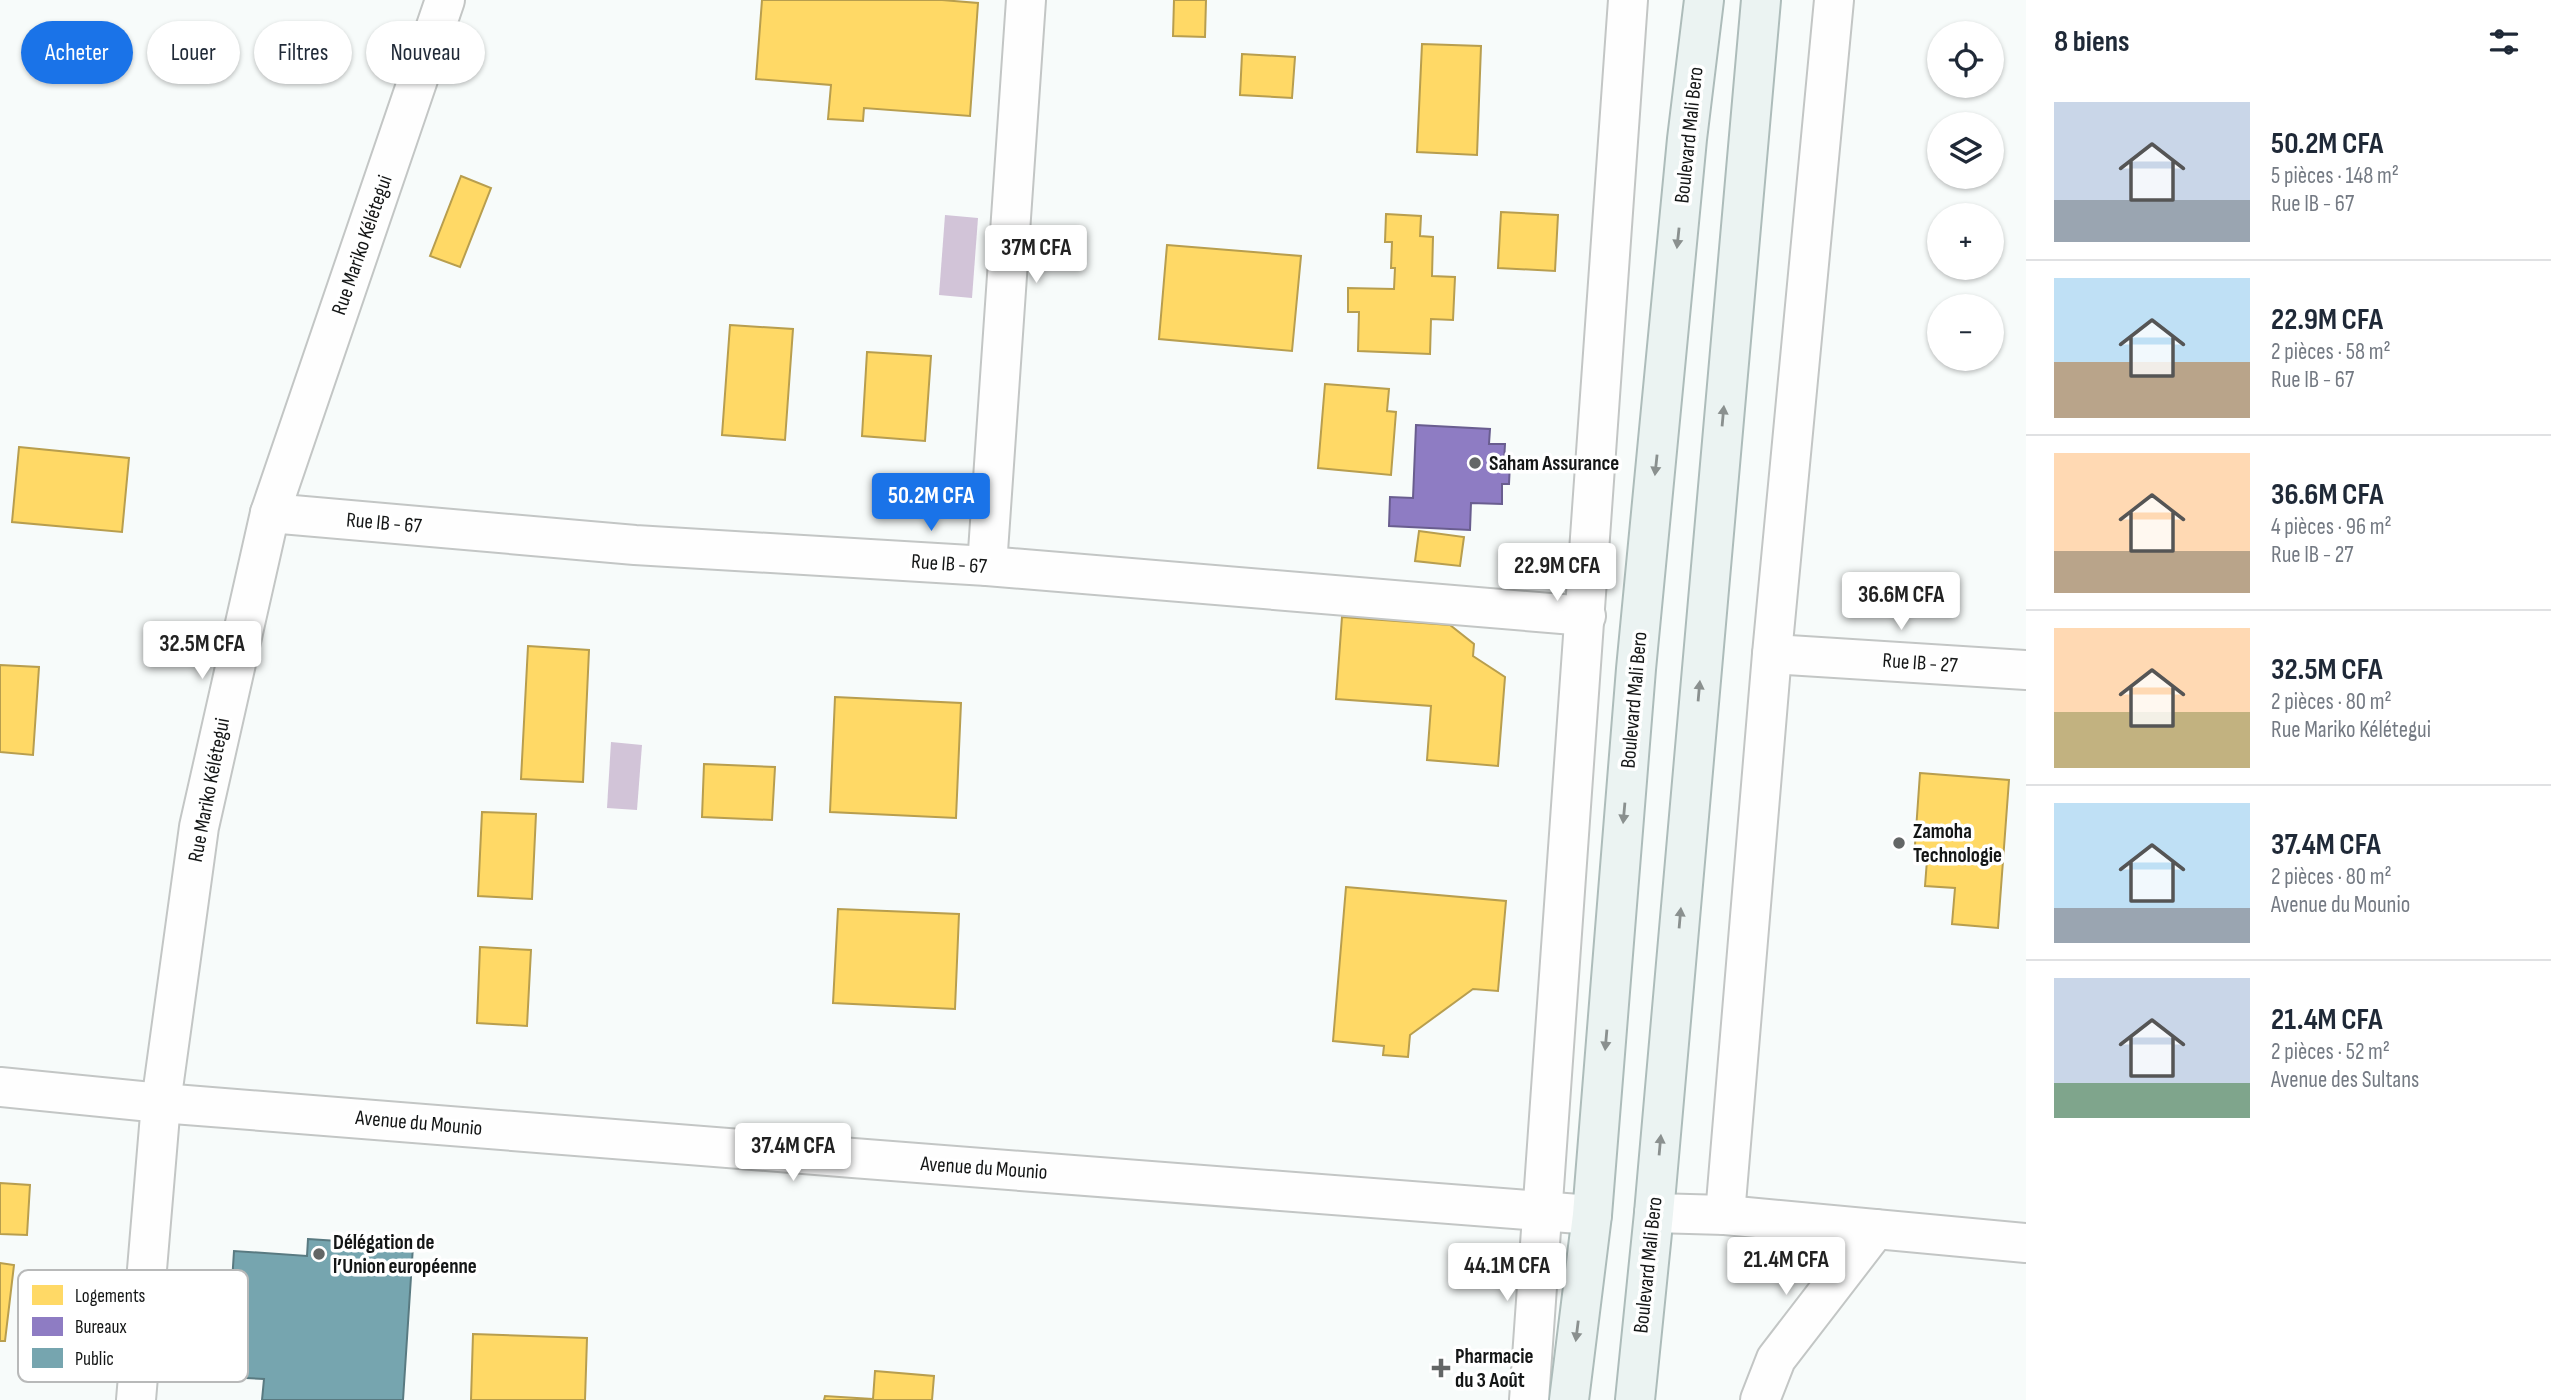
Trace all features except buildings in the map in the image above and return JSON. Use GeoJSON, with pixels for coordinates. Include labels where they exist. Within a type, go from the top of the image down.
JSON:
{"type":"FeatureCollection","features":[{"type":"Feature","properties":{"kind":"main road","name":"Boulevard Mali Bero"},"geometry":{"type":"LineString","coordinates":[[1569,1400],[1592,1215],[1637,655],[1703,0]]}},
{"type":"Feature","properties":{"kind":"main road","name":"Boulevard Mali Bero"},"geometry":{"type":"LineString","coordinates":[[1635,1400],[1654,1213],[1761,0]]}},
{"type":"Feature","properties":{"kind":"street","name":"Rue Mariko Kélétegui"},"geometry":{"type":"LineString","coordinates":[[147,1270],[160,1103],[199,828],[270,513],[445,0]]}},
{"type":"Feature","properties":{"kind":"street"},"geometry":{"type":"LineString","coordinates":[[987,566],[1026,0]]}},
{"type":"Feature","properties":{"kind":"street"},"geometry":{"type":"LineString","coordinates":[[1529,1400],[1628,0]]}},
{"type":"Feature","properties":{"kind":"street"},"geometry":{"type":"LineString","coordinates":[[1725,1215],[1772,654],[1834,0]]}},
{"type":"Feature","properties":{"kind":"street","name":"Rue IB - 67"},"geometry":{"type":"LineString","coordinates":[[270,513],[635,545],[987,566],[1586,616]]}},
{"type":"Feature","properties":{"kind":"street","name":"Rue IB - 27"},"geometry":{"type":"LineString","coordinates":[[1772,654],[2026,670]]}},
{"type":"Feature","properties":{"kind":"street","name":"Avenue du Mounio"},"geometry":{"type":"LineString","coordinates":[[0,1087],[160,1103],[1592,1215]]}},
{"type":"Feature","properties":{"kind":"street"},"geometry":{"type":"LineString","coordinates":[[1654,1213],[1725,1215],[2026,1243]]}},
{"type":"Feature","properties":{"kind":"street"},"geometry":{"type":"LineString","coordinates":[[1760,1400],[1776,1359],[1876,1229]]}},
{"type":"Feature","properties":{"kind":"street","name":"Rue Mariko Kélétegui"},"geometry":{"type":"LineString","coordinates":[[136,1400],[137,1382]]}},
{"type":"Feature","properties":{"kind":"shaded area"},"geometry":{"type":"Polygon","coordinates":[[[945,215],[978,218],[972,298],[939,295],[945,215]]]}},
{"type":"Feature","properties":{"kind":"shaded area"},"geometry":{"type":"Polygon","coordinates":[[[611,742],[642,745],[637,810],[607,808],[611,742]]]}},
{"type":"Feature","properties":{"kind":"place","name":"Saham Assurance"},"geometry":{"type":"Point","coordinates":[1475,463]}},
{"type":"Feature","properties":{"kind":"place","name":"Zamoha Technologie"},"geometry":{"type":"Point","coordinates":[1899,843]}},
{"type":"Feature","properties":{"kind":"place","name":"Délégation de l’Union européenne"},"geometry":{"type":"Point","coordinates":[319,1254]}},
{"type":"Feature","properties":{"kind":"place","name":"Pharmacie du 3 Août"},"geometry":{"type":"Point","coordinates":[1441,1368]}}]}
